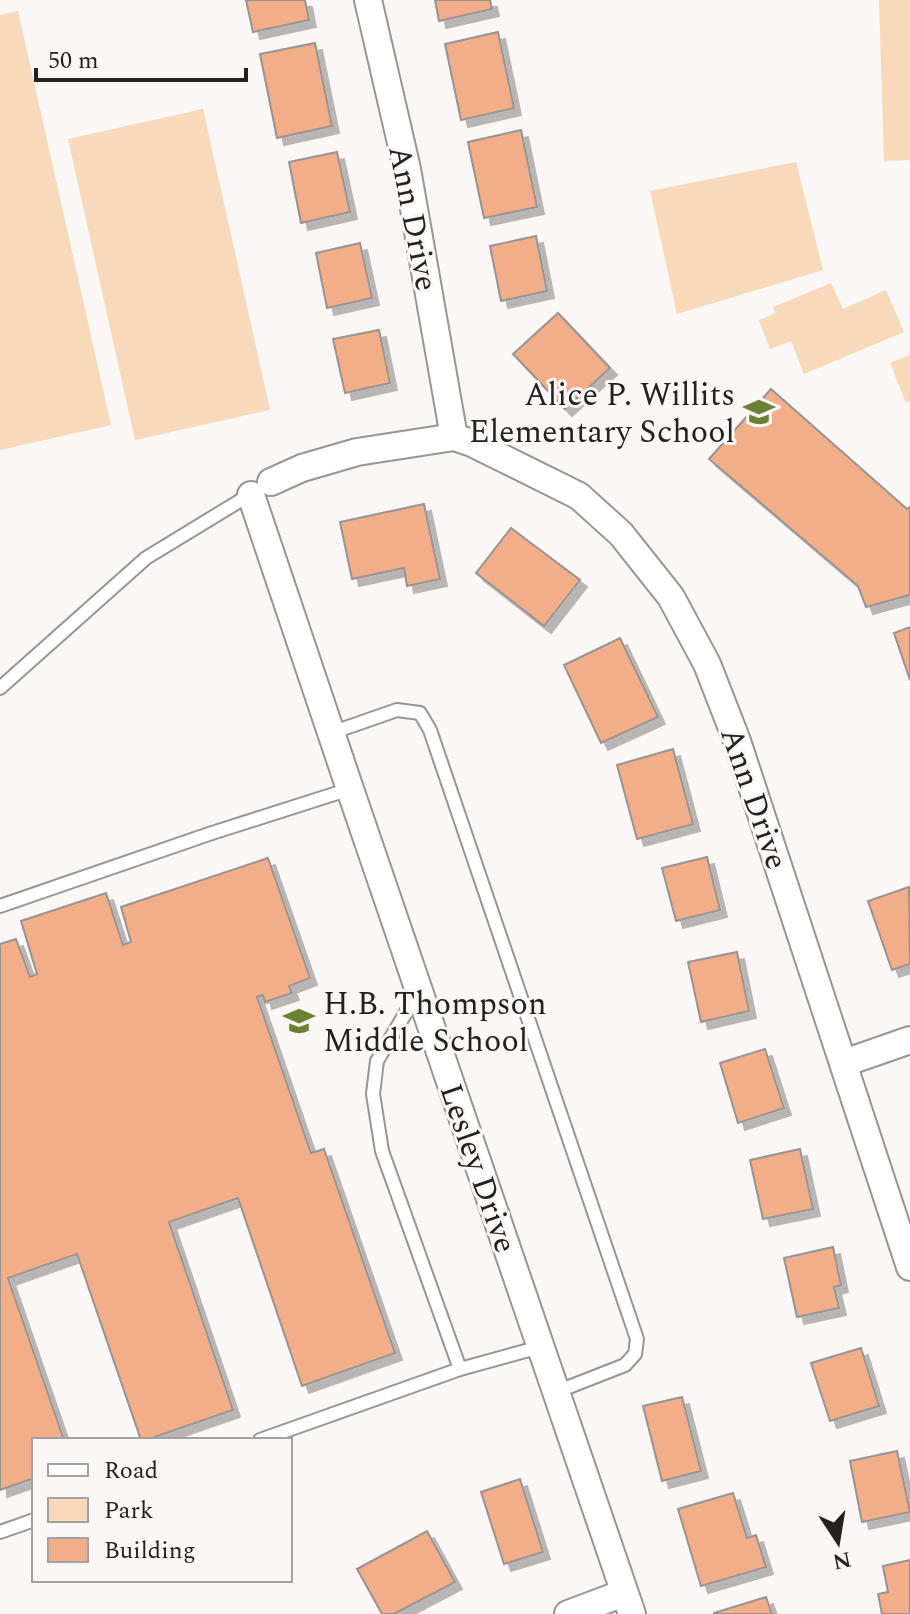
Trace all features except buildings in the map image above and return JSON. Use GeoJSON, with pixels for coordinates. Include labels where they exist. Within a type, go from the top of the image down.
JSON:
{"type":"FeatureCollection","features":[{"type":"Feature","properties":{"kind":"street","name":"Ann Drive"},"geometry":{"type":"LineString","coordinates":[[368,0],[407,169],[454,437],[579,496],[621,534],[671,597],[707,664],[737,741],[910,1267]]}},
{"type":"Feature","properties":{"kind":"street"},"geometry":{"type":"LineString","coordinates":[[261,489],[302,468],[357,452],[454,437]]}},
{"type":"Feature","properties":{"kind":"street","name":"Lesley Drive"},"geometry":{"type":"LineString","coordinates":[[261,489],[331,733],[628,1604]]}},
{"type":"Feature","properties":{"kind":"street"},"geometry":{"type":"LineString","coordinates":[[844,1063],[910,1040]]}},
{"type":"Feature","properties":{"kind":"street"},"geometry":{"type":"LineString","coordinates":[[568,1614],[628,1604]]}},
{"type":"Feature","properties":{"kind":"lane"},"geometry":{"type":"LineString","coordinates":[[0,688],[146,558],[261,489]]}},
{"type":"Feature","properties":{"kind":"lane"},"geometry":{"type":"LineString","coordinates":[[331,733],[397,710],[420,713],[430,730],[637,1339],[635,1354],[625,1365],[555,1393]]}},
{"type":"Feature","properties":{"kind":"lane"},"geometry":{"type":"LineString","coordinates":[[0,906],[350,789]]}},
{"type":"Feature","properties":{"kind":"lane"},"geometry":{"type":"LineString","coordinates":[[418,991],[377,1061],[373,1094],[382,1151],[460,1369]]}},
{"type":"Feature","properties":{"kind":"lane"},"geometry":{"type":"LineString","coordinates":[[266,1438],[460,1369],[540,1347]]}},
{"type":"Feature","properties":{"kind":"lane"},"geometry":{"type":"LineString","coordinates":[[0,1532],[32,1521]]}},
{"type":"Feature","properties":{"kind":"green space"},"geometry":{"type":"Polygon","coordinates":[[[879,0],[910,0],[910,160],[884,161],[879,0]]]}},
{"type":"Feature","properties":{"kind":"green space"},"geometry":{"type":"Polygon","coordinates":[[[18,11],[111,425],[0,450],[0,15],[18,11]]]}},
{"type":"Feature","properties":{"kind":"green space"},"geometry":{"type":"Polygon","coordinates":[[[203,109],[270,410],[135,440],[68,139],[203,109]]]}},
{"type":"Feature","properties":{"kind":"green space"},"geometry":{"type":"Polygon","coordinates":[[[796,162],[823,270],[677,314],[650,191],[796,162]]]}},
{"type":"Feature","properties":{"kind":"green space"},"geometry":{"type":"Polygon","coordinates":[[[831,283],[843,309],[886,290],[904,332],[804,374],[791,341],[770,349],[759,320],[775,313],[773,307],[831,283]]]}},
{"type":"Feature","properties":{"kind":"green space"},"geometry":{"type":"Polygon","coordinates":[[[910,355],[910,401],[906,403],[890,363],[910,355]]]}},
{"type":"Feature","properties":{"kind":"place","name":"Alice P. Willits Elementary School"},"geometry":{"type":"Point","coordinates":[759,412]}},
{"type":"Feature","properties":{"kind":"place","name":"H.B. Thompson Middle School"},"geometry":{"type":"Point","coordinates":[299,1021]}}]}
